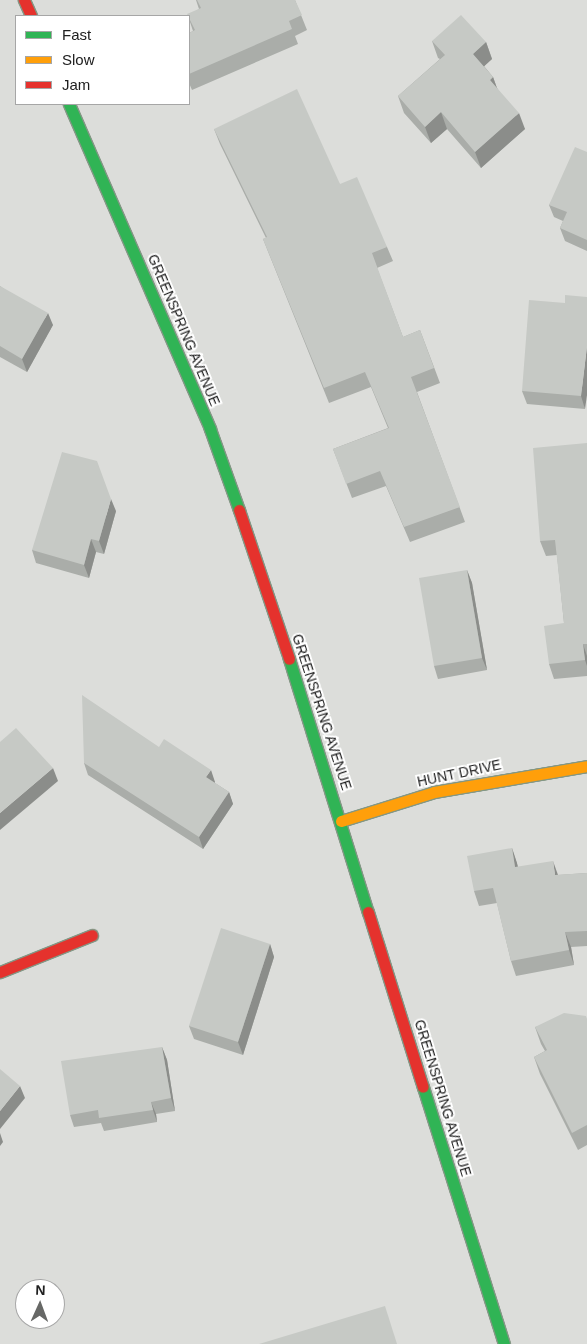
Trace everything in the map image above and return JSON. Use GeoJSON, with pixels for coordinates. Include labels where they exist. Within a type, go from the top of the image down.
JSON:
{"type":"FeatureCollection","features":[{"type":"Feature","properties":{"kind":"main road"},"geometry":{"type":"LineString","coordinates":[[24,0],[31,15]]}},
{"type":"Feature","properties":{"kind":"main road","name":"GREENSPRING AVENUE"},"geometry":{"type":"LineString","coordinates":[[69,105],[210,429],[264,580],[504,1344]]}},
{"type":"Feature","properties":{"kind":"main road","name":"HUNT DRIVE"},"geometry":{"type":"LineString","coordinates":[[340,821],[434,792],[587,766]]}},
{"type":"Feature","properties":{"kind":"main road"},"geometry":{"type":"LineString","coordinates":[[0,972],[92,935]]}},
{"type":"Feature","properties":{"kind":"shaded area"},"geometry":{"type":"Polygon","coordinates":[[[0,0],[587,0],[587,1344],[0,1344],[0,0]]]}},
{"type":"Feature","properties":{"kind":"building"},"geometry":{"type":"Polygon","coordinates":[[[197,0],[295,0],[302,15],[289,21],[292,29],[190,74],[190,32],[195,30],[190,20],[190,15],[187,14],[201,8],[197,0]]]}},
{"type":"Feature","properties":{"kind":"building"},"geometry":{"type":"Polygon","coordinates":[[[461,15],[486,42],[473,54],[493,77],[490,80],[519,113],[475,152],[441,112],[425,127],[398,96],[445,55],[432,41],[461,15]]]}},
{"type":"Feature","properties":{"kind":"building"},"geometry":{"type":"Polygon","coordinates":[[[297,89],[340,184],[357,177],[387,247],[372,253],[403,337],[420,330],[434,368],[411,377],[460,507],[404,527],[380,471],[346,484],[333,449],[389,428],[365,372],[324,388],[263,239],[267,237],[214,129],[297,89]]]}},
{"type":"Feature","properties":{"kind":"building"},"geometry":{"type":"Polygon","coordinates":[[[575,147],[587,152],[587,240],[560,228],[567,212],[549,205],[575,147]]]}},
{"type":"Feature","properties":{"kind":"building"},"geometry":{"type":"Polygon","coordinates":[[[0,286],[48,313],[22,359],[0,346],[0,286]]]}},
{"type":"Feature","properties":{"kind":"building"},"geometry":{"type":"Polygon","coordinates":[[[565,295],[587,297],[587,346],[581,396],[522,391],[529,300],[565,303],[565,295]]]}},
{"type":"Feature","properties":{"kind":"building"},"geometry":{"type":"Polygon","coordinates":[[[587,443],[587,644],[583,644],[585,660],[549,664],[544,626],[564,623],[555,540],[540,541],[533,448],[587,443]]]}},
{"type":"Feature","properties":{"kind":"building"},"geometry":{"type":"Polygon","coordinates":[[[62,452],[97,461],[111,499],[99,541],[91,539],[84,565],[32,550],[62,452]]]}},
{"type":"Feature","properties":{"kind":"building"},"geometry":{"type":"Polygon","coordinates":[[[467,570],[482,658],[434,666],[419,578],[467,570]]]}},
{"type":"Feature","properties":{"kind":"building"},"geometry":{"type":"Polygon","coordinates":[[[82,695],[159,747],[164,739],[211,770],[206,777],[229,792],[199,837],[84,763],[82,695]]]}},
{"type":"Feature","properties":{"kind":"building"},"geometry":{"type":"Polygon","coordinates":[[[16,728],[53,768],[0,813],[0,742],[16,728]]]}},
{"type":"Feature","properties":{"kind":"building"},"geometry":{"type":"Polygon","coordinates":[[[512,848],[515,867],[553,861],[555,875],[587,873],[587,931],[565,932],[569,950],[511,961],[493,888],[474,891],[467,856],[512,848]]]}},
{"type":"Feature","properties":{"kind":"building"},"geometry":{"type":"Polygon","coordinates":[[[221,928],[270,944],[238,1042],[189,1026],[221,928]]]}},
{"type":"Feature","properties":{"kind":"building"},"geometry":{"type":"Polygon","coordinates":[[[564,1013],[586,1016],[587,1019],[587,1125],[572,1133],[534,1057],[547,1050],[535,1027],[564,1013]]]}},
{"type":"Feature","properties":{"kind":"building"},"geometry":{"type":"Polygon","coordinates":[[[162,1047],[171,1098],[151,1102],[153,1110],[99,1118],[98,1110],[70,1115],[61,1061],[162,1047]]]}},
{"type":"Feature","properties":{"kind":"building"},"geometry":{"type":"Polygon","coordinates":[[[0,1069],[20,1086],[0,1111],[0,1069]]]}},
{"type":"Feature","properties":{"kind":"building"},"geometry":{"type":"Polygon","coordinates":[[[385,1306],[397,1344],[259,1344],[385,1306]]]}},
{"type":"Feature","properties":{"kind":"traffic: fast"},"geometry":{"type":"LineString","coordinates":[[69,105],[210,429],[239,510]]}},
{"type":"Feature","properties":{"kind":"traffic: fast"},"geometry":{"type":"LineString","coordinates":[[289,659],[368,912]]}},
{"type":"Feature","properties":{"kind":"traffic: fast"},"geometry":{"type":"LineString","coordinates":[[423,1087],[504,1344]]}},
{"type":"Feature","properties":{"kind":"traffic: slow"},"geometry":{"type":"LineString","coordinates":[[341,821],[434,792],[587,766]]}},
{"type":"Feature","properties":{"kind":"traffic: jam"},"geometry":{"type":"LineString","coordinates":[[24,0],[31,15]]}},
{"type":"Feature","properties":{"kind":"traffic: jam"},"geometry":{"type":"LineString","coordinates":[[239,510],[289,659]]}},
{"type":"Feature","properties":{"kind":"traffic: jam"},"geometry":{"type":"LineString","coordinates":[[368,912],[423,1087]]}},
{"type":"Feature","properties":{"kind":"traffic: jam"},"geometry":{"type":"LineString","coordinates":[[0,972],[92,935]]}}]}
